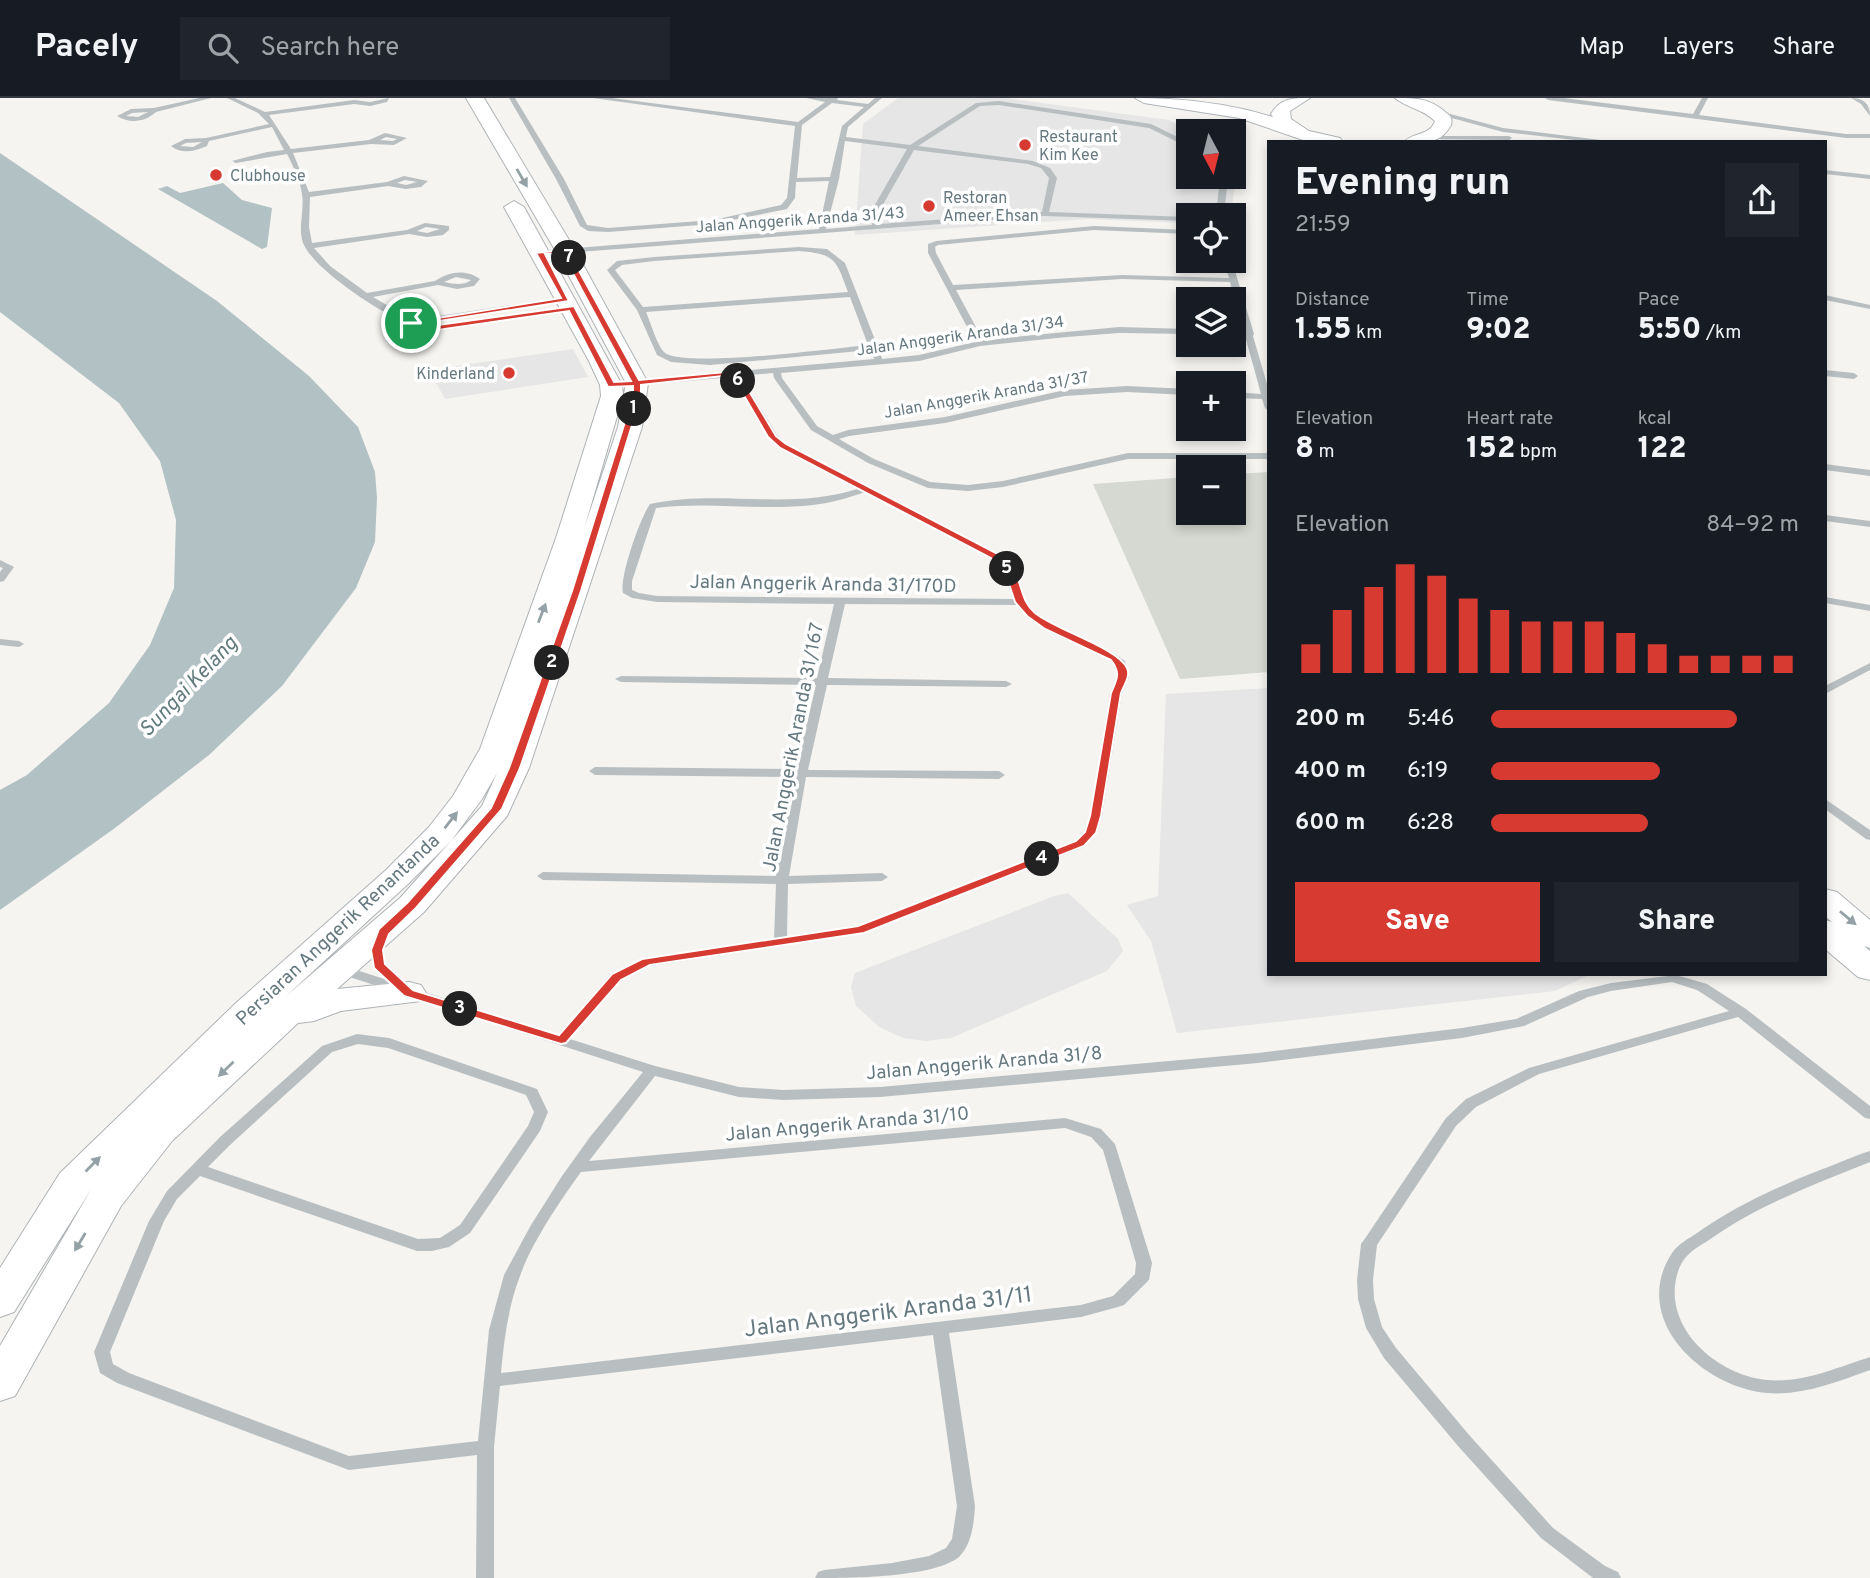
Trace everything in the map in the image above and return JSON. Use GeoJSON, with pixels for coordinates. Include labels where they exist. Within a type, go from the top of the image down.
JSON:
{"type":"FeatureCollection","features":[{"type":"Feature","properties":{"kind":"main road"},"geometry":{"type":"LineString","coordinates":[[475,98],[552,252],[624,384]]}},
{"type":"Feature","properties":{"kind":"main road"},"geometry":{"type":"LineString","coordinates":[[1144,98],[1242,113],[1290,128],[1314,139]]}},
{"type":"Feature","properties":{"kind":"main road"},"geometry":{"type":"LineString","coordinates":[[1204,98],[1288,98]]}},
{"type":"Feature","properties":{"kind":"main road"},"geometry":{"type":"LineString","coordinates":[[1290,128],[1280,114],[1283,107],[1301,98]]}},
{"type":"Feature","properties":{"kind":"main road"},"geometry":{"type":"LineString","coordinates":[[1410,99],[1439,113],[1444,120],[1443,127],[1419,140]]}},
{"type":"Feature","properties":{"kind":"main road"},"geometry":{"type":"LineString","coordinates":[[508,196],[552,252],[568,304],[624,384]]}},
{"type":"Feature","properties":{"kind":"main road","name":"Persiaran Anggerik Renantanda"},"geometry":{"type":"LineString","coordinates":[[0,1301],[74,1183],[248,1011],[397,877],[440,834],[467,799],[495,750],[573,526],[608,414],[624,384],[637,396],[630,427],[514,768],[496,809],[412,905],[266,1032],[159,1132],[107,1196],[0,1384]]}},
{"type":"Feature","properties":{"kind":"main road"},"geometry":{"type":"LineString","coordinates":[[1827,901],[1870,937]]}},
{"type":"Feature","properties":{"kind":"main road"},"geometry":{"type":"LineString","coordinates":[[383,932],[377,950],[379,965],[409,993]]}},
{"type":"Feature","properties":{"kind":"main road"},"geometry":{"type":"LineString","coordinates":[[1827,933],[1870,969]]}},
{"type":"Feature","properties":{"kind":"main road"},"geometry":{"type":"LineString","coordinates":[[266,1032],[328,1001],[348,996],[409,993]]}},
{"type":"Feature","properties":{"kind":"street"},"geometry":{"type":"LineString","coordinates":[[154,110],[208,98]]}},
{"type":"Feature","properties":{"kind":"street"},"geometry":{"type":"LineString","coordinates":[[230,98],[263,114],[273,125],[307,195],[304,216],[308,246],[329,269],[365,296],[411,323],[430,328],[568,304]]}},
{"type":"Feature","properties":{"kind":"street"},"geometry":{"type":"LineString","coordinates":[[263,114],[357,100],[370,104],[385,101],[386,98]]}},
{"type":"Feature","properties":{"kind":"street"},"geometry":{"type":"LineString","coordinates":[[512,98],[561,180],[584,226],[591,229],[713,222],[785,207],[791,198],[799,124]]}},
{"type":"Feature","properties":{"kind":"street"},"geometry":{"type":"LineString","coordinates":[[596,98],[799,124],[833,99]]}},
{"type":"Feature","properties":{"kind":"street"},"geometry":{"type":"LineString","coordinates":[[809,98],[833,99],[870,106]]}},
{"type":"Feature","properties":{"kind":"street"},"geometry":{"type":"LineString","coordinates":[[822,231],[845,126],[879,98]]}},
{"type":"Feature","properties":{"kind":"street"},"geometry":{"type":"LineString","coordinates":[[1548,98],[1846,136],[1870,136]]}},
{"type":"Feature","properties":{"kind":"street"},"geometry":{"type":"LineString","coordinates":[[1696,115],[1705,98]]}},
{"type":"Feature","properties":{"kind":"street"},"geometry":{"type":"LineString","coordinates":[[1854,98],[1863,103],[1870,114]]}},
{"type":"Feature","properties":{"kind":"street"},"geometry":{"type":"LineString","coordinates":[[876,227],[877,208],[912,147],[978,104],[989,103],[1151,126],[1176,139]]}},
{"type":"Feature","properties":{"kind":"street"},"geometry":{"type":"LineString","coordinates":[[1439,113],[1503,130],[1596,140]]}},
{"type":"Feature","properties":{"kind":"street"},"geometry":{"type":"LineString","coordinates":[[206,140],[273,125]]}},
{"type":"Feature","properties":{"kind":"street"},"geometry":{"type":"LineString","coordinates":[[1436,140],[1495,137],[1526,140]]}},
{"type":"Feature","properties":{"kind":"street"},"geometry":{"type":"LineString","coordinates":[[844,139],[1018,160],[1042,166],[1052,173],[1053,178],[1045,214]]}},
{"type":"Feature","properties":{"kind":"street"},"geometry":{"type":"LineString","coordinates":[[236,161],[287,151],[370,142]]}},
{"type":"Feature","properties":{"kind":"street"},"geometry":{"type":"LineString","coordinates":[[1827,164],[1870,169]]}},
{"type":"Feature","properties":{"kind":"street"},"geometry":{"type":"LineString","coordinates":[[1827,172],[1870,177]]}},
{"type":"Feature","properties":{"kind":"street"},"geometry":{"type":"LineString","coordinates":[[794,180],[835,179]]}},
{"type":"Feature","properties":{"kind":"street"},"geometry":{"type":"LineString","coordinates":[[307,195],[388,184]]}},
{"type":"Feature","properties":{"kind":"street","name":"Jalan Anggerik Aranda 31/43"},"geometry":{"type":"LineString","coordinates":[[552,252],[1045,214],[1176,219]]}},
{"type":"Feature","properties":{"kind":"street"},"geometry":{"type":"LineString","coordinates":[[980,343],[932,253],[931,246],[936,243],[1075,229],[1176,232]]}},
{"type":"Feature","properties":{"kind":"street"},"geometry":{"type":"LineString","coordinates":[[308,246],[408,232]]}},
{"type":"Feature","properties":{"kind":"street"},"geometry":{"type":"LineString","coordinates":[[875,347],[681,362],[660,353],[641,310],[611,270],[628,261],[654,258],[815,250],[832,255],[841,263],[851,294],[875,347],[879,362]]}},
{"type":"Feature","properties":{"kind":"street"},"geometry":{"type":"LineString","coordinates":[[1230,273],[1250,334],[1267,402]]}},
{"type":"Feature","properties":{"kind":"street"},"geometry":{"type":"LineString","coordinates":[[951,288],[1122,277],[1231,280]]}},
{"type":"Feature","properties":{"kind":"street"},"geometry":{"type":"LineString","coordinates":[[365,296],[438,283]]}},
{"type":"Feature","properties":{"kind":"street"},"geometry":{"type":"LineString","coordinates":[[641,310],[851,294]]}},
{"type":"Feature","properties":{"kind":"street"},"geometry":{"type":"LineString","coordinates":[[1827,298],[1860,306]]}},
{"type":"Feature","properties":{"kind":"street"},"geometry":{"type":"LineString","coordinates":[[1827,306],[1870,307]]}},
{"type":"Feature","properties":{"kind":"street","name":"Jalan Anggerik Aranda 31/34"},"geometry":{"type":"LineString","coordinates":[[624,384],[734,372],[919,358],[980,343],[1119,330],[1176,332]]}},
{"type":"Feature","properties":{"kind":"street"},"geometry":{"type":"LineString","coordinates":[[1246,334],[1250,334]]}},
{"type":"Feature","properties":{"kind":"street"},"geometry":{"type":"LineString","coordinates":[[776,369],[778,378],[814,429],[852,451],[909,478],[946,487],[1003,484],[1128,456],[1267,456]]}},
{"type":"Feature","properties":{"kind":"street"},"geometry":{"type":"LineString","coordinates":[[561,1040],[616,977],[631,968],[668,957],[860,930],[1080,844],[1090,833],[1096,816],[1116,693],[1123,677],[1123,669],[1115,658],[1048,627],[1020,602],[1011,574],[995,556],[807,459],[773,437],[734,372]]}},
{"type":"Feature","properties":{"kind":"street"},"geometry":{"type":"LineString","coordinates":[[1827,373],[1854,376]]}},
{"type":"Feature","properties":{"kind":"street","name":"Jalan Anggerik Aranda 31/37"},"geometry":{"type":"LineString","coordinates":[[833,438],[848,433],[976,415],[1065,393],[1127,389],[1176,391]]}},
{"type":"Feature","properties":{"kind":"street"},"geometry":{"type":"LineString","coordinates":[[1246,396],[1265,397]]}},
{"type":"Feature","properties":{"kind":"street"},"geometry":{"type":"LineString","coordinates":[[1827,467],[1870,473]]}},
{"type":"Feature","properties":{"kind":"street","name":"Jalan Anggerik Aranda 31/170D"},"geometry":{"type":"LineString","coordinates":[[866,489],[837,500],[807,505],[677,503],[653,506],[631,568],[627,591],[636,596],[657,599],[1020,602]]}},
{"type":"Feature","properties":{"kind":"street"},"geometry":{"type":"LineString","coordinates":[[1827,517],[1870,524]]}},
{"type":"Feature","properties":{"kind":"street"},"geometry":{"type":"LineString","coordinates":[[0,579],[9,567],[1,563]]}},
{"type":"Feature","properties":{"kind":"street"},"geometry":{"type":"LineString","coordinates":[[1827,600],[1870,608]]}},
{"type":"Feature","properties":{"kind":"street","name":"Jalan Anggerik Aranda 31/167"},"geometry":{"type":"LineString","coordinates":[[780,941],[782,880],[801,774],[840,601]]}},
{"type":"Feature","properties":{"kind":"street"},"geometry":{"type":"LineString","coordinates":[[0,642],[19,644]]}},
{"type":"Feature","properties":{"kind":"street"},"geometry":{"type":"LineString","coordinates":[[1827,690],[1870,666]]}},
{"type":"Feature","properties":{"kind":"street"},"geometry":{"type":"LineString","coordinates":[[621,679],[1006,684]]}},
{"type":"Feature","properties":{"kind":"street"},"geometry":{"type":"LineString","coordinates":[[595,771],[999,775]]}},
{"type":"Feature","properties":{"kind":"street"},"geometry":{"type":"LineString","coordinates":[[1827,804],[1870,836]]}},
{"type":"Feature","properties":{"kind":"street"},"geometry":{"type":"LineString","coordinates":[[543,876],[782,880],[882,877]]}},
{"type":"Feature","properties":{"kind":"street","name":"Jalan Anggerik Aranda 31/8"},"geometry":{"type":"LineString","coordinates":[[310,957],[409,993],[652,1070],[739,1092],[783,1095],[880,1091],[1258,1058],[1462,1033],[1519,1023],[1584,994],[1672,978],[1702,987],[1741,1012]]}},
{"type":"Feature","properties":{"kind":"street"},"geometry":{"type":"LineString","coordinates":[[1612,1578],[1599,1572],[1547,1533],[1390,1353],[1374,1328],[1366,1299],[1365,1280],[1370,1244],[1451,1122],[1471,1103],[1534,1071],[1741,1012],[1870,1114]]}},
{"type":"Feature","properties":{"kind":"street"},"geometry":{"type":"LineString","coordinates":[[197,1169],[418,1245],[437,1246],[450,1241],[465,1229],[535,1126],[541,1112],[532,1092],[389,1043],[357,1040],[341,1043],[319,1056],[197,1169],[172,1195],[157,1221],[102,1352],[106,1368],[123,1378],[349,1463],[486,1447]]}},
{"type":"Feature","properties":{"kind":"street"},"geometry":{"type":"LineString","coordinates":[[485,1578],[486,1447],[497,1329],[512,1275],[536,1229],[595,1141],[652,1070]]}},
{"type":"Feature","properties":{"kind":"street","name":"Jalan Anggerik Aranda 31/10"},"geometry":{"type":"LineString","coordinates":[[578,1167],[1065,1123],[1096,1133],[1110,1148]]}},
{"type":"Feature","properties":{"kind":"street","name":"Jalan Anggerik Aranda 31/11"},"geometry":{"type":"LineString","coordinates":[[494,1380],[940,1329],[1081,1311],[1118,1301],[1129,1293],[1143,1276],[1144,1263],[1110,1148]]}},
{"type":"Feature","properties":{"kind":"street"},"geometry":{"type":"LineString","coordinates":[[1870,1156],[1791,1188],[1723,1220],[1679,1255],[1665,1284],[1666,1311],[1681,1336],[1708,1366],[1751,1384],[1788,1387],[1820,1382],[1870,1363]]}},
{"type":"Feature","properties":{"kind":"street"},"geometry":{"type":"LineString","coordinates":[[824,1578],[901,1570],[933,1562],[952,1554],[965,1530],[966,1506],[940,1329]]}},
{"type":"Feature","properties":{"kind":"shaded area"},"geometry":{"type":"Polygon","coordinates":[[[898,98],[1005,98],[1169,120],[1176,123],[1176,189],[1234,189],[1233,203],[1176,203],[1176,223],[1086,219],[855,235],[863,124],[898,98]]]}},
{"type":"Feature","properties":{"kind":"shaded area","name":"Kinderland"},"geometry":{"type":"Polygon","coordinates":[[[573,349],[588,377],[445,399],[429,370],[573,349]]]}},
{"type":"Feature","properties":{"kind":"shaded area"},"geometry":{"type":"Polygon","coordinates":[[[1267,472],[1267,672],[1180,679],[1093,484],[1176,478],[1176,525],[1246,525],[1246,473],[1267,472]]]}},
{"type":"Feature","properties":{"kind":"shaded area"},"geometry":{"type":"Polygon","coordinates":[[[1267,688],[1267,976],[1587,976],[1555,991],[1177,1033],[1151,941],[1127,905],[1158,896],[1166,694],[1267,688]]]}},
{"type":"Feature","properties":{"kind":"shaded area"},"geometry":{"type":"Polygon","coordinates":[[[1068,893],[1118,939],[1123,951],[1107,971],[951,1038],[926,1041],[903,1038],[879,1027],[856,1006],[851,987],[855,973],[1054,896],[1068,893]]]}},
{"type":"Feature","properties":{"kind":"water","name":"Sungai Kelang"},"geometry":{"type":"Polygon","coordinates":[[[0,153],[217,301],[309,376],[358,427],[375,472],[377,498],[375,542],[356,588],[282,686],[209,755],[115,828],[0,910],[0,790],[27,775],[109,703],[150,645],[174,588],[176,520],[160,461],[119,403],[0,312],[0,153]]]}},
{"type":"Feature","properties":{"kind":"water"},"geometry":{"type":"Polygon","coordinates":[[[223,183],[242,200],[272,208],[267,247],[262,249],[158,189],[167,186],[180,193],[223,183]]]}},
{"type":"Feature","properties":{"kind":"place","name":"Restaurant Kim Kee"},"geometry":{"type":"Point","coordinates":[1025,145]}},
{"type":"Feature","properties":{"kind":"place","name":"Clubhouse"},"geometry":{"type":"Point","coordinates":[216,175]}},
{"type":"Feature","properties":{"kind":"place","name":"Restoran Ameer Ehsan"},"geometry":{"type":"Point","coordinates":[929,206]}},
{"type":"Feature","properties":{"kind":"place","name":"Kinderland"},"geometry":{"type":"Point","coordinates":[509,373]}},
{"type":"Feature","properties":{"kind":"route"},"geometry":{"type":"LineString","coordinates":[[411,323],[438,328],[571,308],[611,385],[637,383],[637,396],[630,427],[577,591],[514,768],[496,809],[412,905],[383,932],[377,950],[379,965],[409,993],[561,1040],[616,977],[631,968],[668,957],[860,930],[1080,844],[1090,833],[1096,816],[1116,693],[1123,677],[1121,663],[1097,648],[1048,627],[1030,614],[1020,602],[1011,574],[995,556],[783,446],[773,437],[734,372],[637,383],[565,250],[540,253],[566,299],[411,323]]}}]}
